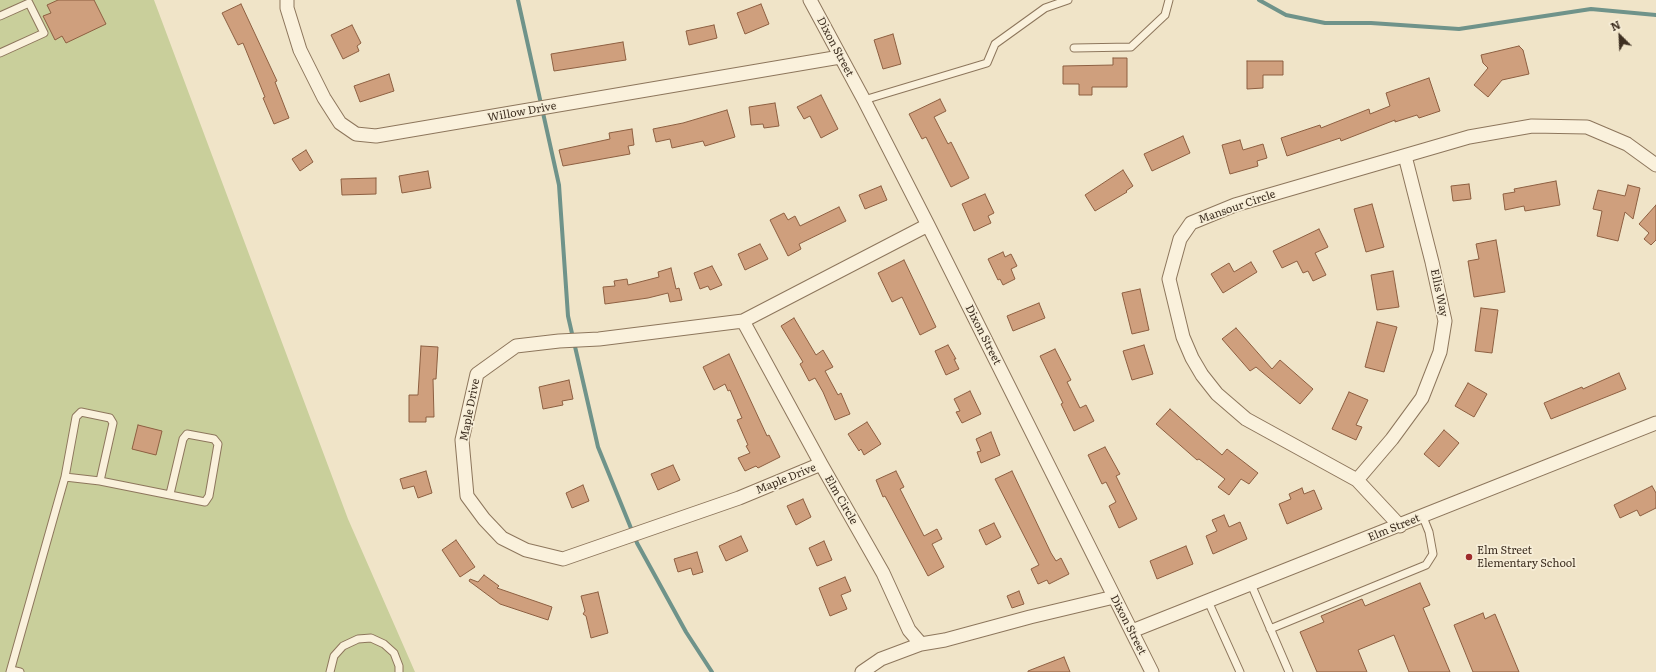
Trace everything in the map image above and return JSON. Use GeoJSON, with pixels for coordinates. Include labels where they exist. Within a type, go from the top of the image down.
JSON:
{"type":"FeatureCollection","features":[{"type":"Feature","properties":{"kind":"street","name":"Willow Drive"},"geometry":{"type":"LineString","coordinates":[[287,0],[287,8],[300,50],[324,98],[340,123],[356,134],[376,136],[840,57]]}},
{"type":"Feature","properties":{"kind":"street","name":"Dixon Street"},"geometry":{"type":"LineString","coordinates":[[810,0],[864,100],[928,225],[1152,672]]}},
{"type":"Feature","properties":{"kind":"street","name":"Mansour Circle"},"geometry":{"type":"LineString","coordinates":[[1400,526],[1357,480],[1246,419],[1217,394],[1202,375],[1192,358],[1183,337],[1169,279],[1180,239],[1191,223],[1235,205],[1469,137],[1532,126],[1587,127],[1627,144],[1656,165]]}},
{"type":"Feature","properties":{"kind":"street","name":"Ellis Way"},"geometry":{"type":"LineString","coordinates":[[1357,480],[1392,439],[1422,398],[1440,352],[1445,321],[1432,262],[1405,156]]}},
{"type":"Feature","properties":{"kind":"street"},"geometry":{"type":"LineString","coordinates":[[743,321],[928,225]]}},
{"type":"Feature","properties":{"kind":"street","name":"Maple Drive"},"geometry":{"type":"LineString","coordinates":[[743,321],[599,339],[559,341],[516,346],[477,374],[462,440],[467,496],[484,519],[502,538],[526,550],[563,559],[739,498],[821,464]]}},
{"type":"Feature","properties":{"kind":"street","name":"Elm Circle"},"geometry":{"type":"LineString","coordinates":[[743,321],[821,464],[883,573],[909,630],[921,644]]}},
{"type":"Feature","properties":{"kind":"street","name":"Elm Street"},"geometry":{"type":"LineString","coordinates":[[1132,632],[1656,423]]}},
{"type":"Feature","properties":{"kind":"street"},"geometry":{"type":"LineString","coordinates":[[862,672],[881,659],[921,644],[945,640],[1030,617],[1114,598]]}},
{"type":"Feature","properties":{"kind":"lane"},"geometry":{"type":"LineString","coordinates":[[864,100],[987,62],[995,44],[1045,8],[1068,0]]}},
{"type":"Feature","properties":{"kind":"lane"},"geometry":{"type":"LineString","coordinates":[[1074,48],[1131,47],[1164,15],[1169,0]]}},
{"type":"Feature","properties":{"kind":"lane"},"geometry":{"type":"LineString","coordinates":[[0,16],[29,3],[44,33],[0,53]]}},
{"type":"Feature","properties":{"kind":"lane"},"geometry":{"type":"LineString","coordinates":[[20,672],[10,671],[65,477],[76,417],[81,412],[110,418],[113,422],[100,481]]}},
{"type":"Feature","properties":{"kind":"lane"},"geometry":{"type":"LineString","coordinates":[[65,477],[100,481],[205,502],[209,496],[218,444],[214,439],[188,434],[183,439],[170,494]]}},
{"type":"Feature","properties":{"kind":"lane"},"geometry":{"type":"LineString","coordinates":[[1270,629],[1426,566],[1434,554],[1429,532],[1423,517]]}},
{"type":"Feature","properties":{"kind":"lane"},"geometry":{"type":"LineString","coordinates":[[1251,584],[1289,672]]}},
{"type":"Feature","properties":{"kind":"lane"},"geometry":{"type":"LineString","coordinates":[[1208,601],[1240,672]]}},
{"type":"Feature","properties":{"kind":"lane"},"geometry":{"type":"LineString","coordinates":[[330,672],[334,656],[343,646],[358,639],[371,638],[384,644],[394,653],[399,666],[399,672]]}},
{"type":"Feature","properties":{"kind":"green space"},"geometry":{"type":"Polygon","coordinates":[[[0,0],[154,0],[348,519],[415,672],[0,672],[0,0]]]}},
{"type":"Feature","properties":{"kind":"building"},"geometry":{"type":"Polygon","coordinates":[[[58,0],[94,0],[106,24],[66,43],[62,36],[55,40],[43,16],[51,13],[47,5],[58,0]]]}},
{"type":"Feature","properties":{"kind":"building"},"geometry":{"type":"Polygon","coordinates":[[[241,4],[277,81],[275,82],[289,118],[274,124],[263,98],[265,97],[243,43],[238,45],[222,13],[241,4]]]}},
{"type":"Feature","properties":{"kind":"building"},"geometry":{"type":"Polygon","coordinates":[[[761,4],[769,24],[745,34],[737,13],[761,4]]]}},
{"type":"Feature","properties":{"kind":"building"},"geometry":{"type":"Polygon","coordinates":[[[352,25],[361,43],[357,46],[359,51],[343,59],[331,35],[352,25]]]}},
{"type":"Feature","properties":{"kind":"building"},"geometry":{"type":"Polygon","coordinates":[[[714,25],[717,38],[689,45],[686,31],[714,25]]]}},
{"type":"Feature","properties":{"kind":"building"},"geometry":{"type":"Polygon","coordinates":[[[893,34],[901,64],[883,69],[874,40],[893,34]]]}},
{"type":"Feature","properties":{"kind":"building"},"geometry":{"type":"Polygon","coordinates":[[[623,42],[626,60],[554,71],[551,54],[623,42]]]}},
{"type":"Feature","properties":{"kind":"building"},"geometry":{"type":"Polygon","coordinates":[[[1519,46],[1523,50],[1529,74],[1502,80],[1488,97],[1474,85],[1488,68],[1483,63],[1481,55],[1519,46]]]}},
{"type":"Feature","properties":{"kind":"building"},"geometry":{"type":"Polygon","coordinates":[[[1113,58],[1127,58],[1127,87],[1092,87],[1092,95],[1079,95],[1079,84],[1063,84],[1063,66],[1113,65],[1113,58]]]}},
{"type":"Feature","properties":{"kind":"building"},"geometry":{"type":"Polygon","coordinates":[[[1247,61],[1283,61],[1283,75],[1263,75],[1263,88],[1247,89],[1247,61]]]}},
{"type":"Feature","properties":{"kind":"building"},"geometry":{"type":"Polygon","coordinates":[[[389,74],[394,91],[360,102],[354,86],[389,74]]]}},
{"type":"Feature","properties":{"kind":"building"},"geometry":{"type":"Polygon","coordinates":[[[1429,78],[1440,111],[1419,118],[1417,115],[1395,122],[1395,120],[1341,141],[1340,138],[1287,156],[1281,138],[1320,125],[1321,128],[1369,109],[1370,114],[1390,106],[1386,93],[1429,78]]]}},
{"type":"Feature","properties":{"kind":"building"},"geometry":{"type":"Polygon","coordinates":[[[821,95],[838,129],[821,138],[810,116],[804,119],[797,107],[821,95]]]}},
{"type":"Feature","properties":{"kind":"building"},"geometry":{"type":"Polygon","coordinates":[[[940,99],[946,111],[934,117],[948,144],[951,142],[969,178],[951,187],[926,137],[922,139],[909,114],[940,99]]]}},
{"type":"Feature","properties":{"kind":"building"},"geometry":{"type":"Polygon","coordinates":[[[775,103],[779,126],[764,128],[763,124],[751,125],[749,107],[775,103]]]}},
{"type":"Feature","properties":{"kind":"building"},"geometry":{"type":"Polygon","coordinates":[[[727,110],[735,137],[705,146],[703,141],[672,148],[670,139],[656,142],[653,129],[683,123],[727,110]]]}},
{"type":"Feature","properties":{"kind":"building"},"geometry":{"type":"Polygon","coordinates":[[[632,129],[634,145],[628,146],[630,154],[563,166],[559,150],[610,139],[609,133],[632,129]]]}},
{"type":"Feature","properties":{"kind":"building"},"geometry":{"type":"Polygon","coordinates":[[[1183,136],[1190,153],[1152,171],[1144,154],[1183,136]]]}},
{"type":"Feature","properties":{"kind":"building"},"geometry":{"type":"Polygon","coordinates":[[[1240,140],[1243,150],[1263,144],[1267,158],[1257,161],[1258,166],[1230,174],[1222,145],[1240,140]]]}},
{"type":"Feature","properties":{"kind":"building"},"geometry":{"type":"Polygon","coordinates":[[[306,150],[313,162],[300,171],[292,159],[306,150]]]}},
{"type":"Feature","properties":{"kind":"building"},"geometry":{"type":"Polygon","coordinates":[[[1123,170],[1133,186],[1126,191],[1127,192],[1095,211],[1085,195],[1123,170]]]}},
{"type":"Feature","properties":{"kind":"building"},"geometry":{"type":"Polygon","coordinates":[[[428,171],[431,188],[402,193],[399,176],[428,171]]]}},
{"type":"Feature","properties":{"kind":"building"},"geometry":{"type":"Polygon","coordinates":[[[376,178],[376,194],[342,195],[341,179],[376,178]]]}},
{"type":"Feature","properties":{"kind":"building"},"geometry":{"type":"Polygon","coordinates":[[[1556,181],[1560,205],[1525,211],[1524,206],[1505,210],[1503,194],[1515,192],[1514,189],[1556,181]]]}},
{"type":"Feature","properties":{"kind":"building"},"geometry":{"type":"Polygon","coordinates":[[[1469,184],[1471,199],[1453,201],[1451,186],[1469,184]]]}},
{"type":"Feature","properties":{"kind":"building"},"geometry":{"type":"Polygon","coordinates":[[[1628,185],[1640,188],[1633,219],[1625,212],[1618,241],[1597,236],[1602,211],[1593,209],[1598,190],[1625,196],[1628,185]]]}},
{"type":"Feature","properties":{"kind":"building"},"geometry":{"type":"Polygon","coordinates":[[[881,186],[887,200],[865,209],[859,195],[881,186]]]}},
{"type":"Feature","properties":{"kind":"building"},"geometry":{"type":"Polygon","coordinates":[[[985,194],[994,213],[988,216],[991,223],[974,231],[962,204],[985,194]]]}},
{"type":"Feature","properties":{"kind":"building"},"geometry":{"type":"Polygon","coordinates":[[[1372,204],[1384,247],[1366,252],[1354,209],[1372,204]]]}},
{"type":"Feature","properties":{"kind":"building"},"geometry":{"type":"Polygon","coordinates":[[[1656,205],[1656,240],[1651,245],[1644,239],[1649,233],[1639,224],[1656,205]]]}},
{"type":"Feature","properties":{"kind":"building"},"geometry":{"type":"Polygon","coordinates":[[[839,207],[846,221],[799,244],[801,249],[788,256],[770,220],[784,213],[788,220],[795,216],[800,226],[839,207]]]}},
{"type":"Feature","properties":{"kind":"building"},"geometry":{"type":"Polygon","coordinates":[[[1319,229],[1328,247],[1315,253],[1326,275],[1313,281],[1308,271],[1303,273],[1297,261],[1282,268],[1273,251],[1319,229]]]}},
{"type":"Feature","properties":{"kind":"building"},"geometry":{"type":"Polygon","coordinates":[[[1496,240],[1505,292],[1474,297],[1468,261],[1479,259],[1476,244],[1496,240]]]}},
{"type":"Feature","properties":{"kind":"building"},"geometry":{"type":"Polygon","coordinates":[[[760,244],[768,259],[745,270],[738,254],[760,244]]]}},
{"type":"Feature","properties":{"kind":"building"},"geometry":{"type":"Polygon","coordinates":[[[1003,252],[1005,257],[1011,254],[1017,266],[1011,269],[1015,279],[1003,285],[1000,279],[998,280],[988,259],[1003,252]]]}},
{"type":"Feature","properties":{"kind":"building"},"geometry":{"type":"Polygon","coordinates":[[[904,260],[936,327],[920,335],[902,297],[892,302],[878,273],[904,260]]]}},
{"type":"Feature","properties":{"kind":"building"},"geometry":{"type":"Polygon","coordinates":[[[1251,262],[1257,272],[1223,293],[1211,274],[1229,263],[1234,272],[1251,262]]]}},
{"type":"Feature","properties":{"kind":"building"},"geometry":{"type":"Polygon","coordinates":[[[712,266],[722,285],[710,290],[708,286],[700,289],[694,273],[712,266]]]}},
{"type":"Feature","properties":{"kind":"building"},"geometry":{"type":"Polygon","coordinates":[[[671,268],[676,289],[679,288],[682,300],[670,302],[668,293],[648,298],[605,304],[603,287],[615,286],[614,281],[627,279],[628,285],[659,277],[658,272],[671,268]]]}},
{"type":"Feature","properties":{"kind":"building"},"geometry":{"type":"Polygon","coordinates":[[[1393,271],[1399,307],[1377,310],[1371,275],[1393,271]]]}},
{"type":"Feature","properties":{"kind":"building"},"geometry":{"type":"Polygon","coordinates":[[[1140,289],[1149,330],[1132,334],[1122,293],[1140,289]]]}},
{"type":"Feature","properties":{"kind":"building"},"geometry":{"type":"Polygon","coordinates":[[[1039,303],[1045,318],[1013,331],[1007,316],[1039,303]]]}},
{"type":"Feature","properties":{"kind":"building"},"geometry":{"type":"Polygon","coordinates":[[[1481,308],[1498,310],[1492,353],[1475,351],[1481,308]]]}},
{"type":"Feature","properties":{"kind":"building"},"geometry":{"type":"Polygon","coordinates":[[[794,318],[816,355],[823,350],[833,367],[825,371],[838,395],[841,393],[850,414],[835,420],[823,392],[815,378],[809,381],[800,364],[803,362],[781,326],[794,318]]]}},
{"type":"Feature","properties":{"kind":"building"},"geometry":{"type":"Polygon","coordinates":[[[1377,322],[1397,327],[1384,372],[1365,367],[1377,322]]]}},
{"type":"Feature","properties":{"kind":"building"},"geometry":{"type":"Polygon","coordinates":[[[1236,328],[1272,369],[1280,360],[1313,389],[1300,404],[1256,367],[1250,371],[1222,339],[1236,328]]]}},
{"type":"Feature","properties":{"kind":"building"},"geometry":{"type":"Polygon","coordinates":[[[948,345],[956,359],[954,359],[959,369],[946,375],[935,351],[948,345]]]}},
{"type":"Feature","properties":{"kind":"building"},"geometry":{"type":"Polygon","coordinates":[[[1144,345],[1153,374],[1132,380],[1123,351],[1144,345]]]}},
{"type":"Feature","properties":{"kind":"building"},"geometry":{"type":"Polygon","coordinates":[[[421,346],[438,347],[436,379],[433,379],[434,417],[426,417],[426,422],[409,422],[409,395],[418,395],[421,346]]]}},
{"type":"Feature","properties":{"kind":"building"},"geometry":{"type":"Polygon","coordinates":[[[1055,349],[1071,380],[1067,382],[1080,408],[1086,405],[1094,421],[1074,431],[1061,404],[1063,403],[1040,356],[1055,349]]]}},
{"type":"Feature","properties":{"kind":"building"},"geometry":{"type":"Polygon","coordinates":[[[729,354],[767,436],[769,435],[780,457],[758,468],[756,466],[745,471],[738,458],[750,453],[737,420],[742,418],[730,390],[728,391],[725,384],[714,390],[703,367],[729,354]]]}},
{"type":"Feature","properties":{"kind":"building"},"geometry":{"type":"Polygon","coordinates":[[[1619,373],[1626,389],[1551,419],[1544,403],[1582,387],[1583,389],[1619,373]]]}},
{"type":"Feature","properties":{"kind":"building"},"geometry":{"type":"Polygon","coordinates":[[[569,380],[573,399],[562,401],[563,405],[543,409],[539,387],[569,380]]]}},
{"type":"Feature","properties":{"kind":"building"},"geometry":{"type":"Polygon","coordinates":[[[1468,383],[1487,394],[1474,417],[1455,406],[1468,383]]]}},
{"type":"Feature","properties":{"kind":"building"},"geometry":{"type":"Polygon","coordinates":[[[970,391],[981,414],[962,423],[956,412],[960,411],[954,399],[970,391]]]}},
{"type":"Feature","properties":{"kind":"building"},"geometry":{"type":"Polygon","coordinates":[[[1349,392],[1368,400],[1356,425],[1362,427],[1356,440],[1332,429],[1349,392]]]}},
{"type":"Feature","properties":{"kind":"building"},"geometry":{"type":"Polygon","coordinates":[[[1170,409],[1222,455],[1227,449],[1258,473],[1249,484],[1241,479],[1229,495],[1218,487],[1225,479],[1199,459],[1197,460],[1156,424],[1170,409]]]}},
{"type":"Feature","properties":{"kind":"building"},"geometry":{"type":"Polygon","coordinates":[[[867,422],[881,444],[864,455],[861,449],[859,451],[848,434],[867,422]]]}},
{"type":"Feature","properties":{"kind":"building"},"geometry":{"type":"Polygon","coordinates":[[[138,425],[162,431],[156,455],[132,449],[138,425]]]}},
{"type":"Feature","properties":{"kind":"building"},"geometry":{"type":"Polygon","coordinates":[[[1444,430],[1459,443],[1439,467],[1424,454],[1444,430]]]}},
{"type":"Feature","properties":{"kind":"building"},"geometry":{"type":"Polygon","coordinates":[[[991,432],[1000,455],[981,463],[977,452],[981,451],[976,439],[991,432]]]}},
{"type":"Feature","properties":{"kind":"building"},"geometry":{"type":"Polygon","coordinates":[[[1105,447],[1120,474],[1116,476],[1137,519],[1119,528],[1109,506],[1116,502],[1106,482],[1102,484],[1088,455],[1105,447]]]}},
{"type":"Feature","properties":{"kind":"building"},"geometry":{"type":"Polygon","coordinates":[[[673,465],[680,480],[658,490],[651,474],[673,465]]]}},
{"type":"Feature","properties":{"kind":"building"},"geometry":{"type":"Polygon","coordinates":[[[426,471],[432,493],[418,498],[414,486],[403,489],[400,479],[426,471]]]}},
{"type":"Feature","properties":{"kind":"building"},"geometry":{"type":"Polygon","coordinates":[[[896,471],[904,487],[900,489],[924,536],[937,529],[942,539],[932,544],[944,567],[928,576],[885,496],[883,497],[876,480],[896,471]]]}},
{"type":"Feature","properties":{"kind":"building"},"geometry":{"type":"Polygon","coordinates":[[[1012,471],[1051,553],[1056,561],[1061,558],[1069,574],[1049,584],[1047,580],[1038,584],[1031,569],[1039,565],[995,479],[1012,471]]]}},
{"type":"Feature","properties":{"kind":"building"},"geometry":{"type":"Polygon","coordinates":[[[583,485],[589,501],[572,508],[566,493],[583,485]]]}},
{"type":"Feature","properties":{"kind":"building"},"geometry":{"type":"Polygon","coordinates":[[[1652,486],[1656,493],[1656,508],[1640,516],[1637,510],[1620,518],[1614,505],[1652,486]]]}},
{"type":"Feature","properties":{"kind":"building"},"geometry":{"type":"Polygon","coordinates":[[[1302,488],[1304,494],[1314,490],[1322,509],[1287,524],[1279,504],[1291,499],[1289,494],[1302,488]]]}},
{"type":"Feature","properties":{"kind":"building"},"geometry":{"type":"Polygon","coordinates":[[[803,499],[811,517],[796,525],[787,506],[803,499]]]}},
{"type":"Feature","properties":{"kind":"building"},"geometry":{"type":"Polygon","coordinates":[[[1224,515],[1229,527],[1240,522],[1247,539],[1213,554],[1206,536],[1217,531],[1212,520],[1224,515]]]}},
{"type":"Feature","properties":{"kind":"building"},"geometry":{"type":"Polygon","coordinates":[[[994,523],[1001,537],[986,545],[979,530],[994,523]]]}},
{"type":"Feature","properties":{"kind":"building"},"geometry":{"type":"Polygon","coordinates":[[[741,536],[748,551],[726,561],[719,546],[741,536]]]}},
{"type":"Feature","properties":{"kind":"building"},"geometry":{"type":"Polygon","coordinates":[[[456,540],[475,567],[460,577],[442,550],[456,540]]]}},
{"type":"Feature","properties":{"kind":"building"},"geometry":{"type":"Polygon","coordinates":[[[824,541],[832,560],[817,566],[809,548],[824,541]]]}},
{"type":"Feature","properties":{"kind":"building"},"geometry":{"type":"Polygon","coordinates":[[[1186,546],[1193,564],[1157,579],[1150,561],[1186,546]]]}},
{"type":"Feature","properties":{"kind":"building"},"geometry":{"type":"Polygon","coordinates":[[[697,552],[703,572],[693,575],[691,568],[678,572],[674,559],[697,552]]]}},
{"type":"Feature","properties":{"kind":"building"},"geometry":{"type":"Polygon","coordinates":[[[484,575],[499,586],[497,588],[552,607],[548,620],[500,604],[469,581],[470,579],[478,582],[484,575]]]}},
{"type":"Feature","properties":{"kind":"building"},"geometry":{"type":"Polygon","coordinates":[[[845,577],[851,591],[841,595],[847,609],[830,616],[819,588],[845,577]]]}},
{"type":"Feature","properties":{"kind":"building"},"geometry":{"type":"Polygon","coordinates":[[[1420,583],[1430,605],[1423,608],[1450,672],[1409,672],[1394,635],[1358,650],[1367,672],[1317,672],[1300,632],[1324,622],[1321,616],[1362,599],[1365,606],[1420,583]]]}},
{"type":"Feature","properties":{"kind":"building"},"geometry":{"type":"Polygon","coordinates":[[[1019,591],[1024,604],[1012,608],[1007,596],[1019,591]]]}},
{"type":"Feature","properties":{"kind":"building"},"geometry":{"type":"Polygon","coordinates":[[[598,592],[608,633],[591,638],[586,616],[583,614],[585,611],[581,596],[598,592]]]}},
{"type":"Feature","properties":{"kind":"building"},"geometry":{"type":"Polygon","coordinates":[[[1483,613],[1485,619],[1495,614],[1519,672],[1473,672],[1454,625],[1483,613]]]}},
{"type":"Feature","properties":{"kind":"building"},"geometry":{"type":"Polygon","coordinates":[[[1064,657],[1070,672],[1028,672],[1028,671],[1064,657]]]}},
{"type":"Feature","properties":{"kind":"waterway"},"geometry":{"type":"LineString","coordinates":[[518,0],[559,185],[568,316],[598,447],[637,543],[686,632],[712,672]]}},
{"type":"Feature","properties":{"kind":"waterway"},"geometry":{"type":"LineString","coordinates":[[1259,0],[1286,15],[1325,23],[1371,23],[1459,29],[1591,9],[1656,15]]}},
{"type":"Feature","properties":{"kind":"place","name":"Elm Street Elementary School"},"geometry":{"type":"Point","coordinates":[1469,557]}}]}
